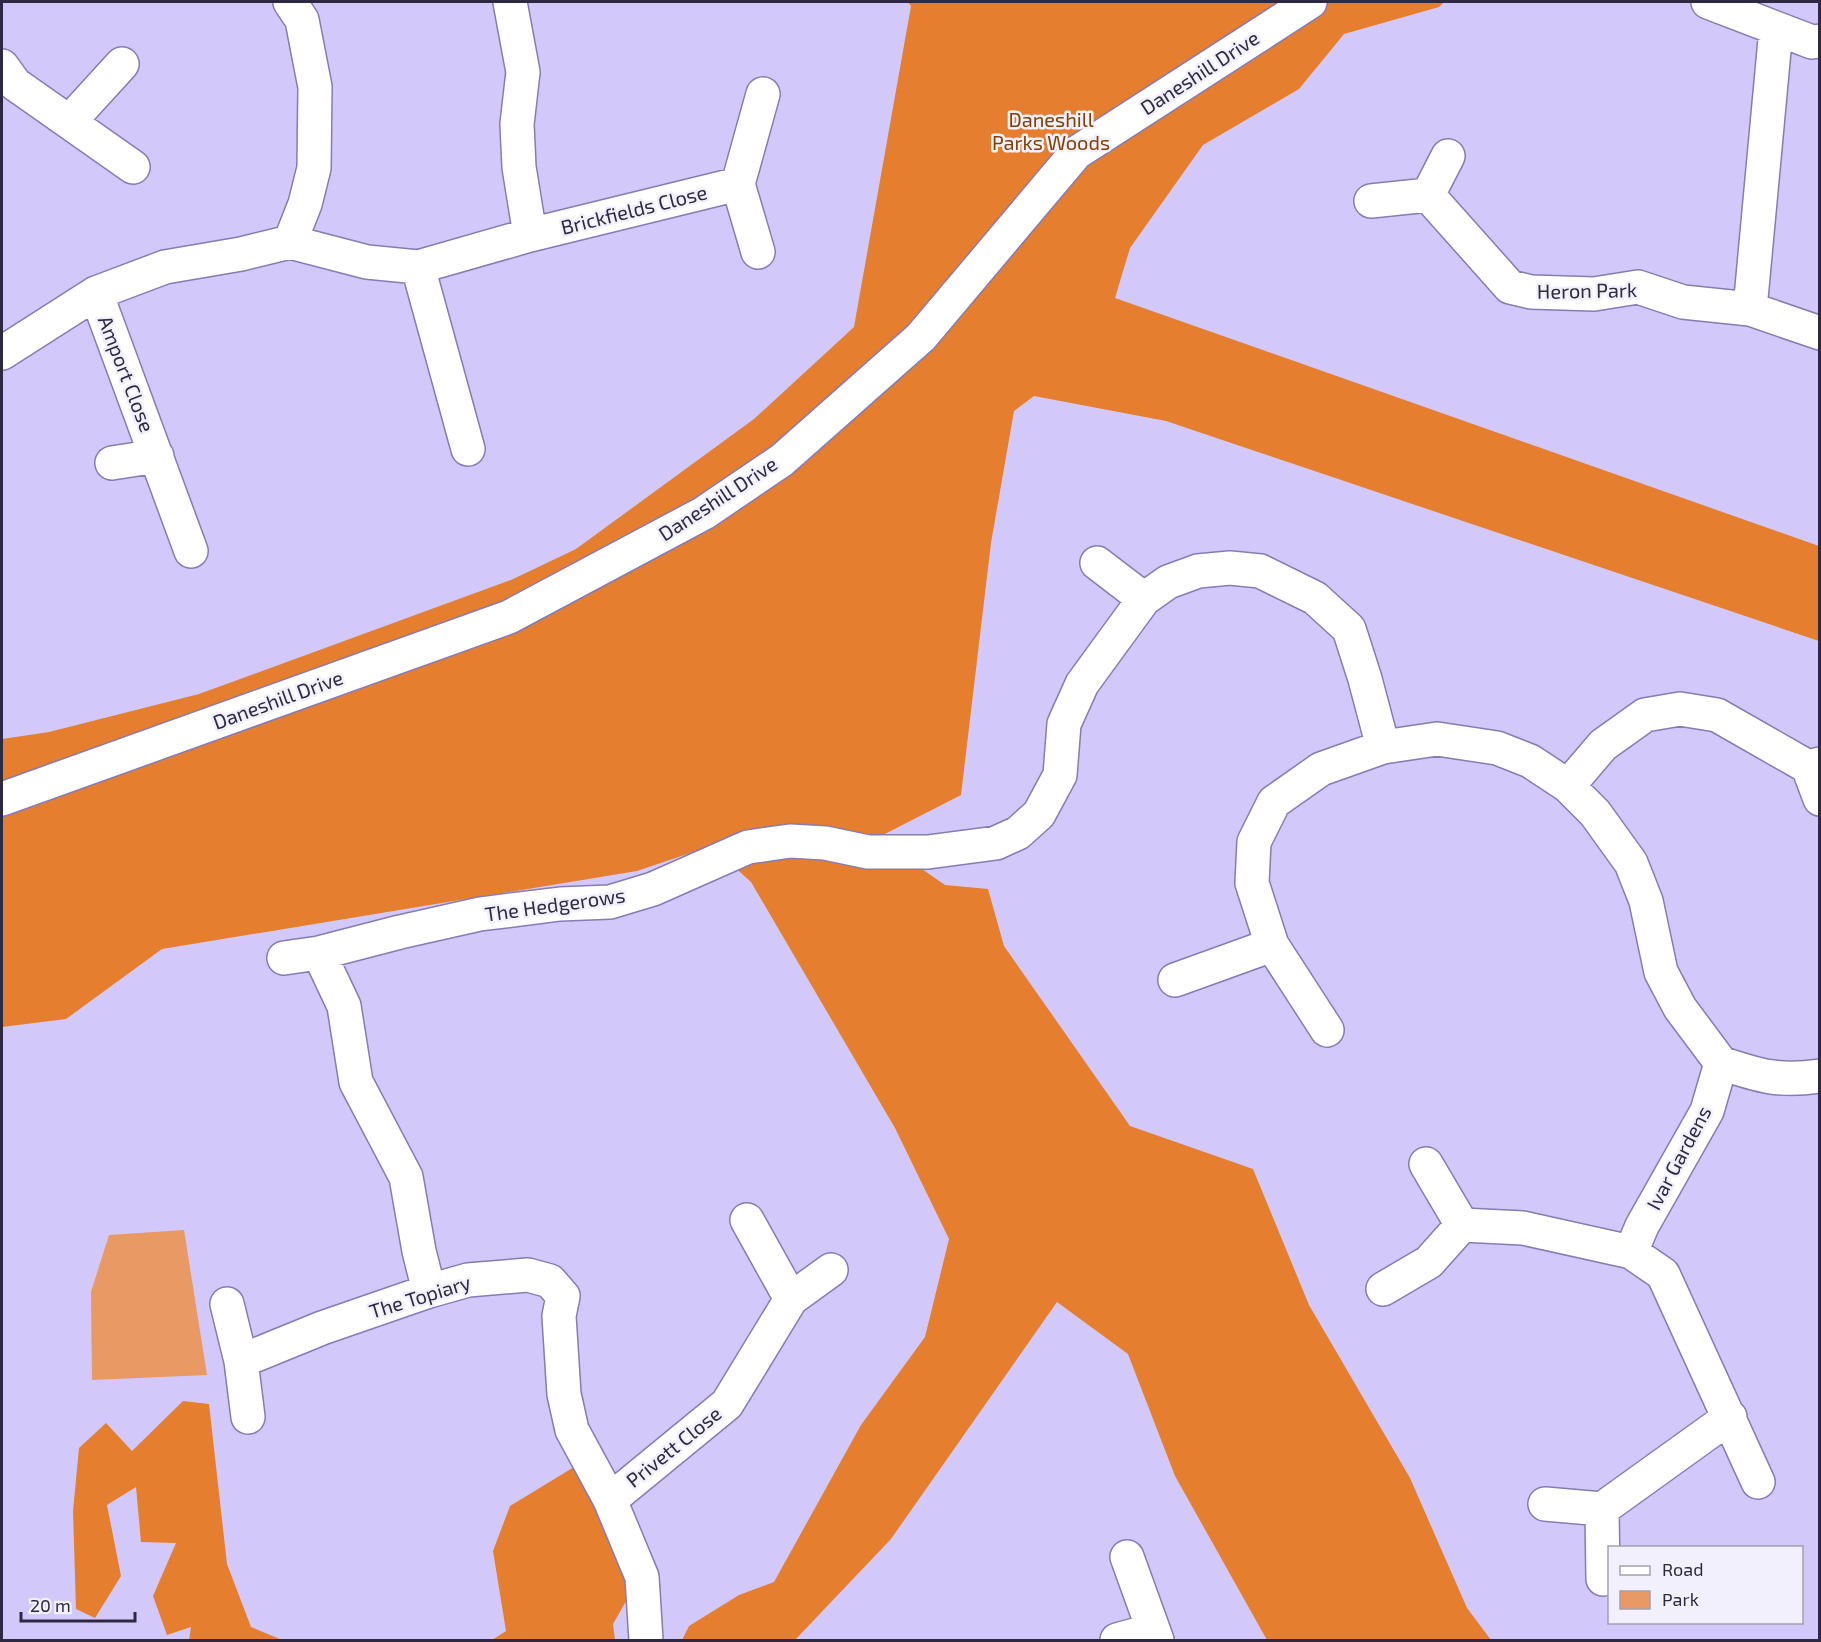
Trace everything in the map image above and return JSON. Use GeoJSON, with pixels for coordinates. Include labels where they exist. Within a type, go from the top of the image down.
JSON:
{"type":"FeatureCollection","features":[{"type":"Feature","properties":{"kind":"street"},"geometry":{"type":"LineString","coordinates":[[2,353],[96,293],[165,267],[241,254],[290,242],[305,204],[314,168],[315,87],[302,20],[290,2]]}},
{"type":"Feature","properties":{"kind":"street"},"geometry":{"type":"LineString","coordinates":[[510,2],[524,72],[517,124],[518,156],[530,236]]}},
{"type":"Feature","properties":{"kind":"street","name":"Daneshill Drive"},"geometry":{"type":"LineString","coordinates":[[2,799],[509,617],[704,513],[782,460],[921,337],[1076,153],[1310,2]]}},
{"type":"Feature","properties":{"kind":"street"},"geometry":{"type":"LineString","coordinates":[[1708,2],[1812,42],[1820,41]]}},
{"type":"Feature","properties":{"kind":"street"},"geometry":{"type":"LineString","coordinates":[[1750,309],[1776,29]]}},
{"type":"Feature","properties":{"kind":"street"},"geometry":{"type":"LineString","coordinates":[[69,122],[122,64]]}},
{"type":"Feature","properties":{"kind":"street"},"geometry":{"type":"LineString","coordinates":[[2,66],[15,84],[133,167]]}},
{"type":"Feature","properties":{"kind":"street"},"geometry":{"type":"LineString","coordinates":[[758,252],[738,184],[763,94]]}},
{"type":"Feature","properties":{"kind":"street"},"geometry":{"type":"LineString","coordinates":[[1371,201],[1428,195],[1448,156]]}},
{"type":"Feature","properties":{"kind":"street","name":"Brickfields Close"},"geometry":{"type":"LineString","coordinates":[[290,242],[367,262],[418,267],[530,236],[738,184]]}},
{"type":"Feature","properties":{"kind":"street","name":"Heron Park"},"geometry":{"type":"LineString","coordinates":[[1428,195],[1510,287],[1531,292],[1594,294],[1638,287],[1683,302],[1750,309],[1820,333]]}},
{"type":"Feature","properties":{"kind":"street"},"geometry":{"type":"LineString","coordinates":[[418,267],[468,449]]}},
{"type":"Feature","properties":{"kind":"street","name":"Amport Close"},"geometry":{"type":"LineString","coordinates":[[96,293],[191,551]]}},
{"type":"Feature","properties":{"kind":"street","name":"Amport Close"},"geometry":{"type":"LineString","coordinates":[[112,463],[157,456]]}},
{"type":"Feature","properties":{"kind":"street"},"geometry":{"type":"LineString","coordinates":[[1097,563],[1144,599],[1168,582],[1198,571],[1230,568],[1260,571],[1315,598],[1348,629],[1365,679],[1383,747]]}},
{"type":"Feature","properties":{"kind":"street","name":"The Hedgerows"},"geometry":{"type":"LineString","coordinates":[[284,958],[319,953],[480,914],[560,904],[610,902],[653,889],[748,847],[790,841],[825,843],[868,852],[928,852],[996,843],[1018,833],[1039,814],[1060,775],[1064,724],[1082,684],[1144,599]]}},
{"type":"Feature","properties":{"kind":"street"},"geometry":{"type":"LineString","coordinates":[[1568,786],[1603,745],[1645,715],[1680,709],[1717,715],[1814,765],[1820,799]]}},
{"type":"Feature","properties":{"kind":"street"},"geometry":{"type":"LineString","coordinates":[[1327,1030],[1272,945],[1252,883],[1254,842],[1274,802],[1321,770],[1383,747],[1437,740],[1497,748],[1530,761],[1568,786],[1595,813],[1631,863],[1646,901],[1661,972],[1680,1008],[1721,1063],[1762,1077],[1797,1080],[1820,1076]]}},
{"type":"Feature","properties":{"kind":"street"},"geometry":{"type":"LineString","coordinates":[[1175,980],[1272,945]]}},
{"type":"Feature","properties":{"kind":"street"},"geometry":{"type":"LineString","coordinates":[[319,953],[344,1006],[356,1082],[406,1176],[419,1251],[429,1291]]}},
{"type":"Feature","properties":{"kind":"street","name":"Ivar Gardens"},"geometry":{"type":"LineString","coordinates":[[1630,1252],[1642,1226],[1707,1111],[1721,1063]]}},
{"type":"Feature","properties":{"kind":"street"},"geometry":{"type":"LineString","coordinates":[[1426,1164],[1462,1225]]}},
{"type":"Feature","properties":{"kind":"street"},"geometry":{"type":"LineString","coordinates":[[747,1220],[791,1299]]}},
{"type":"Feature","properties":{"kind":"street"},"geometry":{"type":"LineString","coordinates":[[1462,1225],[1522,1228],[1630,1252],[1664,1274],[1758,1482]]}},
{"type":"Feature","properties":{"kind":"street"},"geometry":{"type":"LineString","coordinates":[[1383,1290],[1429,1262],[1462,1225]]}},
{"type":"Feature","properties":{"kind":"street","name":"Privett Close"},"geometry":{"type":"LineString","coordinates":[[610,1500],[727,1404],[791,1299],[831,1270]]}},
{"type":"Feature","properties":{"kind":"street","name":"The Topiary"},"geometry":{"type":"LineString","coordinates":[[240,1361],[322,1328],[468,1280],[528,1275],[550,1281],[562,1296],[560,1316],[564,1394],[572,1430],[610,1500],[642,1577],[646,1641]]}},
{"type":"Feature","properties":{"kind":"street"},"geometry":{"type":"LineString","coordinates":[[227,1304],[240,1361],[248,1417]]}},
{"type":"Feature","properties":{"kind":"street"},"geometry":{"type":"LineString","coordinates":[[1545,1504],[1602,1509],[1730,1417]]}},
{"type":"Feature","properties":{"kind":"street"},"geometry":{"type":"LineString","coordinates":[[1602,1509],[1603,1580]]}},
{"type":"Feature","properties":{"kind":"street"},"geometry":{"type":"LineString","coordinates":[[1117,1641],[1155,1635],[1127,1557]]}},
{"type":"Feature","properties":{"kind":"green space","name":"Daneshill Parks Woods"},"geometry":{"type":"Polygon","coordinates":[[[908,2],[1444,2],[1439,7],[1344,34],[1299,89],[1203,145],[1130,248],[1115,298],[1819,546],[1819,641],[1166,421],[1034,396],[1014,411],[991,543],[961,795],[877,838],[945,885],[988,889],[1004,946],[1130,1126],[1253,1169],[1309,1305],[1410,1478],[1467,1608],[1491,1640],[1267,1640],[1175,1476],[1128,1354],[1057,1302],[891,1539],[795,1640],[682,1640],[689,1626],[739,1595],[774,1582],[861,1425],[925,1337],[949,1239],[895,1128],[751,882],[711,846],[637,871],[162,949],[66,1019],[2,1027],[2,739],[49,732],[199,694],[511,580],[576,549],[754,419],[854,327],[911,6],[908,2]]]}},
{"type":"Feature","properties":{"kind":"green space"},"geometry":{"type":"Polygon","coordinates":[[[184,1230],[207,1375],[92,1380],[91,1292],[109,1235],[184,1230]]]}},
{"type":"Feature","properties":{"kind":"green space"},"geometry":{"type":"Polygon","coordinates":[[[183,1401],[209,1404],[227,1564],[251,1627],[282,1640],[189,1640],[191,1627],[167,1635],[153,1596],[176,1543],[141,1542],[136,1487],[107,1505],[121,1576],[95,1618],[76,1609],[73,1511],[79,1448],[106,1423],[132,1451],[183,1401]]]}},
{"type":"Feature","properties":{"kind":"green space"},"geometry":{"type":"Polygon","coordinates":[[[597,1453],[633,1589],[613,1624],[615,1640],[492,1640],[506,1631],[493,1551],[510,1506],[597,1453]]]}}]}
